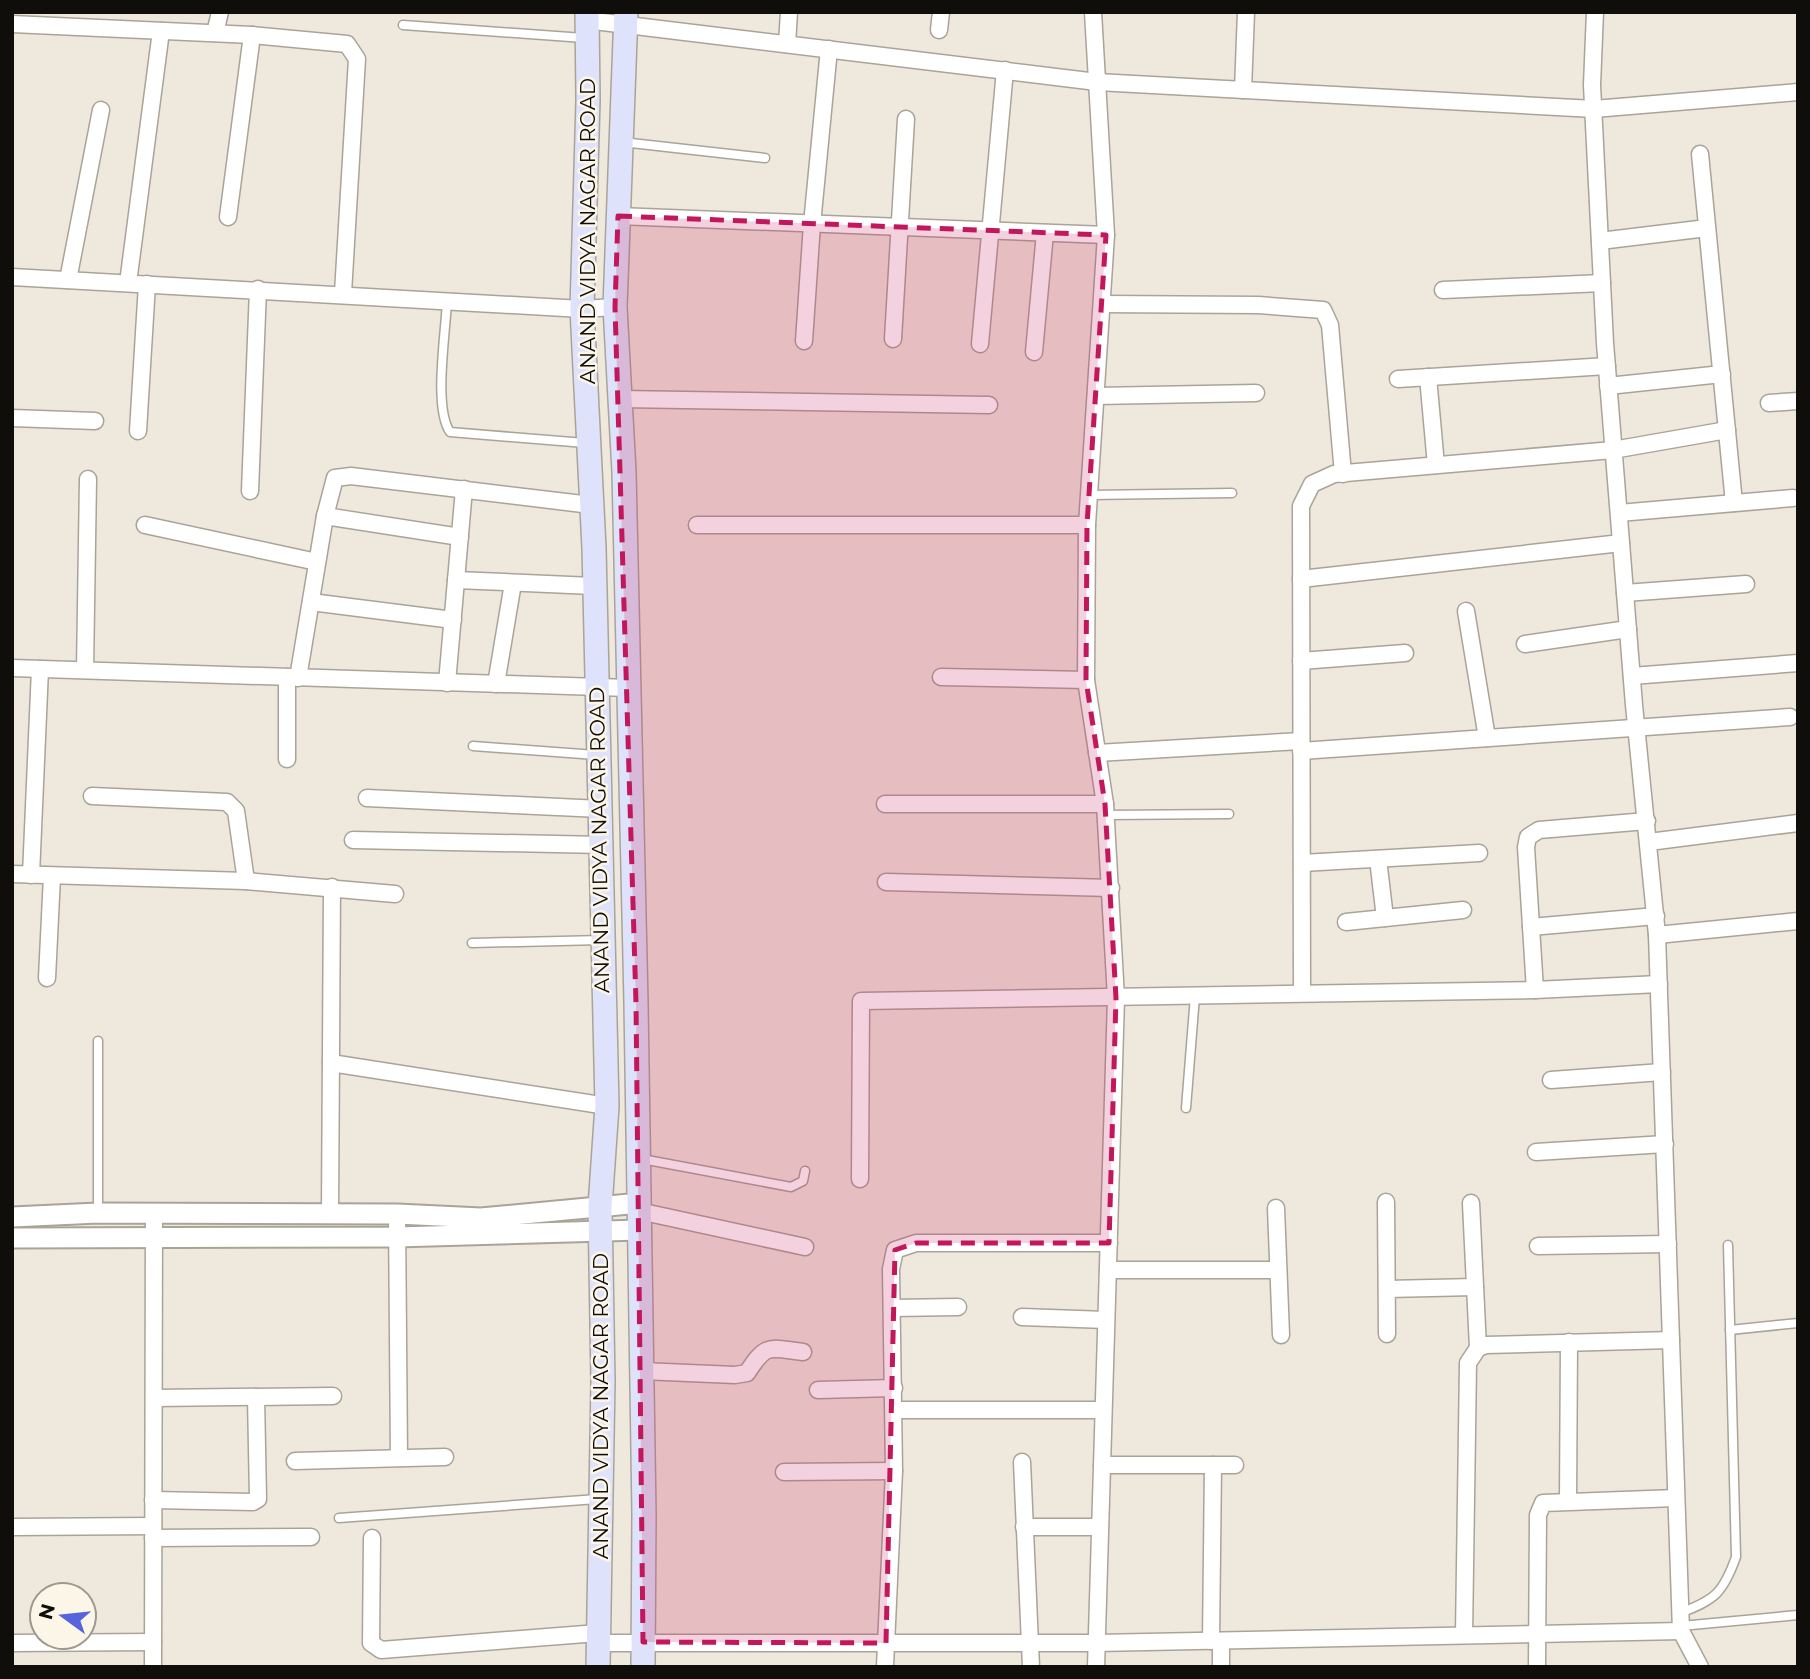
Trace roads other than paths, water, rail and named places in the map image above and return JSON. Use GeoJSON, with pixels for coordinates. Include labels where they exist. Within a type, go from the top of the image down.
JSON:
{"type":"FeatureCollection","features":[{"type":"Feature","properties":{"kind":"main road","name":"ANAND VIDYA NAGAR ROAD"},"geometry":{"type":"LineString","coordinates":[[626,19],[615,307],[629,688],[639,1158],[643,1667]]}},
{"type":"Feature","properties":{"kind":"main road","name":"ANAND VIDYA NAGAR ROAD"},"geometry":{"type":"LineString","coordinates":[[587,24],[582,309],[603,845],[602,940],[607,1106],[600,1219],[603,1381],[598,1667]]}},
{"type":"Feature","properties":{"kind":"street"},"geometry":{"type":"LineString","coordinates":[[215,33],[220,12]]}},
{"type":"Feature","properties":{"kind":"street"},"geometry":{"type":"LineString","coordinates":[[787,44],[789,12]]}},
{"type":"Feature","properties":{"kind":"street"},"geometry":{"type":"LineString","coordinates":[[939,30],[941,12]]}},
{"type":"Feature","properties":{"kind":"street"},"geometry":{"type":"LineString","coordinates":[[1093,12],[1106,235],[1087,525],[1086,680],[1105,810],[1116,998],[1097,1667]]}},
{"type":"Feature","properties":{"kind":"street"},"geometry":{"type":"LineString","coordinates":[[1243,90],[1246,12]]}},
{"type":"Feature","properties":{"kind":"street"},"geometry":{"type":"LineString","coordinates":[[1595,12],[1594,109],[1608,386],[1660,984],[1681,1623],[1700,1667]]}},
{"type":"Feature","properties":{"kind":"street"},"geometry":{"type":"LineString","coordinates":[[587,24],[626,19],[787,44],[1097,82],[1594,109],[1798,92]]}},
{"type":"Feature","properties":{"kind":"street"},"geometry":{"type":"LineString","coordinates":[[12,24],[252,35],[347,44],[357,58],[343,293]]}},
{"type":"Feature","properties":{"kind":"street"},"geometry":{"type":"LineString","coordinates":[[128,283],[161,31]]}},
{"type":"Feature","properties":{"kind":"street"},"geometry":{"type":"LineString","coordinates":[[228,217],[252,35]]}},
{"type":"Feature","properties":{"kind":"street"},"geometry":{"type":"LineString","coordinates":[[804,341],[829,49]]}},
{"type":"Feature","properties":{"kind":"street"},"geometry":{"type":"LineString","coordinates":[[979,344],[1006,70]]}},
{"type":"Feature","properties":{"kind":"street"},"geometry":{"type":"LineString","coordinates":[[68,280],[101,110]]}},
{"type":"Feature","properties":{"kind":"street"},"geometry":{"type":"LineString","coordinates":[[893,339],[906,119]]}},
{"type":"Feature","properties":{"kind":"street"},"geometry":{"type":"LineString","coordinates":[[1700,154],[1734,503]]}},
{"type":"Feature","properties":{"kind":"street"},"geometry":{"type":"LineString","coordinates":[[618,216],[1106,235]]}},
{"type":"Feature","properties":{"kind":"street"},"geometry":{"type":"LineString","coordinates":[[1600,241],[1707,228]]}},
{"type":"Feature","properties":{"kind":"street"},"geometry":{"type":"LineString","coordinates":[[1034,352],[1045,233]]}},
{"type":"Feature","properties":{"kind":"street"},"geometry":{"type":"LineString","coordinates":[[12,277],[343,293],[582,309],[615,307]]}},
{"type":"Feature","properties":{"kind":"street"},"geometry":{"type":"LineString","coordinates":[[1443,290],[1602,283]]}},
{"type":"Feature","properties":{"kind":"street"},"geometry":{"type":"LineString","coordinates":[[138,431],[147,284]]}},
{"type":"Feature","properties":{"kind":"street"},"geometry":{"type":"LineString","coordinates":[[250,491],[258,289]]}},
{"type":"Feature","properties":{"kind":"street"},"geometry":{"type":"LineString","coordinates":[[1102,303],[1258,305],[1324,310],[1330,325],[1343,474]]}},
{"type":"Feature","properties":{"kind":"street"},"geometry":{"type":"LineString","coordinates":[[1398,379],[1607,366]]}},
{"type":"Feature","properties":{"kind":"street"},"geometry":{"type":"LineString","coordinates":[[1608,386],[1722,374]]}},
{"type":"Feature","properties":{"kind":"street"},"geometry":{"type":"LineString","coordinates":[[1428,377],[1436,465]]}},
{"type":"Feature","properties":{"kind":"street"},"geometry":{"type":"LineString","coordinates":[[1096,397],[1256,393]]}},
{"type":"Feature","properties":{"kind":"street"},"geometry":{"type":"LineString","coordinates":[[620,399],[989,405]]}},
{"type":"Feature","properties":{"kind":"street"},"geometry":{"type":"LineString","coordinates":[[1769,403],[1798,401]]}},
{"type":"Feature","properties":{"kind":"street"},"geometry":{"type":"LineString","coordinates":[[12,418],[95,421]]}},
{"type":"Feature","properties":{"kind":"street"},"geometry":{"type":"LineString","coordinates":[[1302,993],[1301,506],[1312,484],[1343,474],[1614,450],[1727,430]]}},
{"type":"Feature","properties":{"kind":"street"},"geometry":{"type":"LineString","coordinates":[[288,759],[293,678],[335,478],[342,475],[591,505]]}},
{"type":"Feature","properties":{"kind":"street"},"geometry":{"type":"LineString","coordinates":[[85,670],[88,479]]}},
{"type":"Feature","properties":{"kind":"street"},"geometry":{"type":"LineString","coordinates":[[447,683],[464,489]]}},
{"type":"Feature","properties":{"kind":"street"},"geometry":{"type":"LineString","coordinates":[[1619,513],[1793,498]]}},
{"type":"Feature","properties":{"kind":"street"},"geometry":{"type":"LineString","coordinates":[[325,516],[460,537]]}},
{"type":"Feature","properties":{"kind":"street"},"geometry":{"type":"LineString","coordinates":[[145,525],[317,562]]}},
{"type":"Feature","properties":{"kind":"street"},"geometry":{"type":"LineString","coordinates":[[697,525],[1087,525]]}},
{"type":"Feature","properties":{"kind":"street"},"geometry":{"type":"LineString","coordinates":[[1301,579],[1621,542]]}},
{"type":"Feature","properties":{"kind":"street"},"geometry":{"type":"LineString","coordinates":[[456,580],[593,586]]}},
{"type":"Feature","properties":{"kind":"street"},"geometry":{"type":"LineString","coordinates":[[496,684],[513,583]]}},
{"type":"Feature","properties":{"kind":"street"},"geometry":{"type":"LineString","coordinates":[[1625,593],[1746,584]]}},
{"type":"Feature","properties":{"kind":"street"},"geometry":{"type":"LineString","coordinates":[[311,602],[453,620]]}},
{"type":"Feature","properties":{"kind":"street"},"geometry":{"type":"LineString","coordinates":[[1466,611],[1488,738]]}},
{"type":"Feature","properties":{"kind":"street"},"geometry":{"type":"LineString","coordinates":[[1525,644],[1628,629]]}},
{"type":"Feature","properties":{"kind":"street"},"geometry":{"type":"LineString","coordinates":[[1301,662],[1405,653]]}},
{"type":"Feature","properties":{"kind":"street"},"geometry":{"type":"LineString","coordinates":[[1632,676],[1798,663]]}},
{"type":"Feature","properties":{"kind":"street"},"geometry":{"type":"LineString","coordinates":[[12,668],[629,688]]}},
{"type":"Feature","properties":{"kind":"street"},"geometry":{"type":"LineString","coordinates":[[31,875],[40,669]]}},
{"type":"Feature","properties":{"kind":"street"},"geometry":{"type":"LineString","coordinates":[[940,677],[1086,680]]}},
{"type":"Feature","properties":{"kind":"street"},"geometry":{"type":"LineString","coordinates":[[1097,753],[1488,738],[1790,718]]}},
{"type":"Feature","properties":{"kind":"street"},"geometry":{"type":"LineString","coordinates":[[92,796],[227,802],[236,811],[246,881]]}},
{"type":"Feature","properties":{"kind":"street"},"geometry":{"type":"LineString","coordinates":[[367,798],[601,809]]}},
{"type":"Feature","properties":{"kind":"street"},"geometry":{"type":"LineString","coordinates":[[885,804],[1105,810]]}},
{"type":"Feature","properties":{"kind":"street"},"geometry":{"type":"LineString","coordinates":[[1535,990],[1526,847],[1528,837],[1538,830],[1647,821]]}},
{"type":"Feature","properties":{"kind":"street"},"geometry":{"type":"LineString","coordinates":[[1649,842],[1798,823]]}},
{"type":"Feature","properties":{"kind":"street"},"geometry":{"type":"LineString","coordinates":[[353,840],[603,845]]}},
{"type":"Feature","properties":{"kind":"street"},"geometry":{"type":"LineString","coordinates":[[1301,863],[1479,853]]}},
{"type":"Feature","properties":{"kind":"street"},"geometry":{"type":"LineString","coordinates":[[1378,859],[1385,918]]}},
{"type":"Feature","properties":{"kind":"street"},"geometry":{"type":"LineString","coordinates":[[12,874],[246,881],[395,894]]}},
{"type":"Feature","properties":{"kind":"street"},"geometry":{"type":"LineString","coordinates":[[47,978],[52,876]]}},
{"type":"Feature","properties":{"kind":"street"},"geometry":{"type":"LineString","coordinates":[[886,882],[1111,888]]}},
{"type":"Feature","properties":{"kind":"street"},"geometry":{"type":"LineString","coordinates":[[330,1214],[332,887]]}},
{"type":"Feature","properties":{"kind":"street"},"geometry":{"type":"LineString","coordinates":[[1346,922],[1464,910]]}},
{"type":"Feature","properties":{"kind":"street"},"geometry":{"type":"LineString","coordinates":[[1531,928],[1656,916]]}},
{"type":"Feature","properties":{"kind":"street"},"geometry":{"type":"LineString","coordinates":[[1657,935],[1798,921]]}},
{"type":"Feature","properties":{"kind":"street"},"geometry":{"type":"LineString","coordinates":[[860,1179],[861,1001],[1535,990],[1660,984]]}},
{"type":"Feature","properties":{"kind":"street"},"geometry":{"type":"LineString","coordinates":[[331,1063],[607,1106]]}},
{"type":"Feature","properties":{"kind":"street"},"geometry":{"type":"LineString","coordinates":[[1551,1080],[1662,1072]]}},
{"type":"Feature","properties":{"kind":"street"},"geometry":{"type":"LineString","coordinates":[[1536,1152],[1665,1144]]}},
{"type":"Feature","properties":{"kind":"street"},"geometry":{"type":"LineString","coordinates":[[1386,1202],[1387,1334]]}},
{"type":"Feature","properties":{"kind":"street"},"geometry":{"type":"LineString","coordinates":[[1464,1635],[1468,1363],[1478,1348],[1471,1203]]}},
{"type":"Feature","properties":{"kind":"street"},"geometry":{"type":"LineString","coordinates":[[1276,1208],[1281,1335]]}},
{"type":"Feature","properties":{"kind":"street"},"geometry":{"type":"LineString","coordinates":[[153,1667],[154,1213]]}},
{"type":"Feature","properties":{"kind":"street"},"geometry":{"type":"LineString","coordinates":[[12,1217],[154,1213],[397,1214],[600,1219],[640,1215],[805,1247]]}},
{"type":"Feature","properties":{"kind":"street"},"geometry":{"type":"LineString","coordinates":[[397,1214],[399,1458]]}},
{"type":"Feature","properties":{"kind":"street"},"geometry":{"type":"LineString","coordinates":[[12,1238],[528,1235],[600,1219]]}},
{"type":"Feature","properties":{"kind":"street"},"geometry":{"type":"LineString","coordinates":[[886,1667],[894,1471],[892,1259],[895,1250],[916,1242],[1109,1243]]}},
{"type":"Feature","properties":{"kind":"street"},"geometry":{"type":"LineString","coordinates":[[1538,1246],[1668,1244]]}},
{"type":"Feature","properties":{"kind":"street"},"geometry":{"type":"LineString","coordinates":[[1108,1270],[1278,1270]]}},
{"type":"Feature","properties":{"kind":"street"},"geometry":{"type":"LineString","coordinates":[[1387,1289],[1475,1287]]}},
{"type":"Feature","properties":{"kind":"street"},"geometry":{"type":"LineString","coordinates":[[892,1308],[958,1307]]}},
{"type":"Feature","properties":{"kind":"street"},"geometry":{"type":"LineString","coordinates":[[1022,1317],[1106,1320]]}},
{"type":"Feature","properties":{"kind":"street"},"geometry":{"type":"LineString","coordinates":[[1478,1348],[1494,1344],[1671,1340]]}},
{"type":"Feature","properties":{"kind":"street"},"geometry":{"type":"LineString","coordinates":[[1568,1500],[1569,1342]]}},
{"type":"Feature","properties":{"kind":"street"},"geometry":{"type":"LineString","coordinates":[[642,1371],[736,1375],[747,1373],[759,1353],[769,1349],[803,1352]]}},
{"type":"Feature","properties":{"kind":"street"},"geometry":{"type":"LineString","coordinates":[[818,1390],[894,1388]]}},
{"type":"Feature","properties":{"kind":"street"},"geometry":{"type":"LineString","coordinates":[[154,1398],[333,1396]]}},
{"type":"Feature","properties":{"kind":"street"},"geometry":{"type":"LineString","coordinates":[[153,1500],[253,1502],[258,1499],[256,1397]]}},
{"type":"Feature","properties":{"kind":"street"},"geometry":{"type":"LineString","coordinates":[[894,1410],[1103,1410]]}},
{"type":"Feature","properties":{"kind":"street"},"geometry":{"type":"LineString","coordinates":[[295,1461],[445,1457]]}},
{"type":"Feature","properties":{"kind":"street"},"geometry":{"type":"LineString","coordinates":[[1022,1462],[1031,1667]]}},
{"type":"Feature","properties":{"kind":"street"},"geometry":{"type":"LineString","coordinates":[[1102,1465],[1235,1465]]}},
{"type":"Feature","properties":{"kind":"street"},"geometry":{"type":"LineString","coordinates":[[1213,1465],[1216,1641],[1221,1667]]}},
{"type":"Feature","properties":{"kind":"street"},"geometry":{"type":"LineString","coordinates":[[784,1472],[894,1471]]}},
{"type":"Feature","properties":{"kind":"street"},"geometry":{"type":"LineString","coordinates":[[1537,1667],[1538,1515],[1543,1503],[1676,1498]]}},
{"type":"Feature","properties":{"kind":"street"},"geometry":{"type":"LineString","coordinates":[[12,1527],[312,1537]]}},
{"type":"Feature","properties":{"kind":"street"},"geometry":{"type":"LineString","coordinates":[[1024,1527],[1100,1527]]}},
{"type":"Feature","properties":{"kind":"street"},"geometry":{"type":"LineString","coordinates":[[372,1538],[371,1643],[381,1650],[598,1638],[643,1642],[1216,1641],[1539,1634],[1681,1623]]}},
{"type":"Feature","properties":{"kind":"street"},"geometry":{"type":"LineString","coordinates":[[12,1643],[153,1642]]}},
{"type":"Feature","properties":{"kind":"lane"},"geometry":{"type":"LineString","coordinates":[[403,25],[587,24]]}},
{"type":"Feature","properties":{"kind":"lane"},"geometry":{"type":"LineString","coordinates":[[621,142],[765,159]]}},
{"type":"Feature","properties":{"kind":"lane"},"geometry":{"type":"LineString","coordinates":[[447,300],[442,405],[444,423],[450,432],[588,443]]}},
{"type":"Feature","properties":{"kind":"lane"},"geometry":{"type":"LineString","coordinates":[[1089,495],[1232,493]]}},
{"type":"Feature","properties":{"kind":"lane"},"geometry":{"type":"LineString","coordinates":[[473,746],[598,755]]}},
{"type":"Feature","properties":{"kind":"lane"},"geometry":{"type":"LineString","coordinates":[[1105,810],[1229,814]]}},
{"type":"Feature","properties":{"kind":"lane"},"geometry":{"type":"LineString","coordinates":[[472,943],[602,940]]}},
{"type":"Feature","properties":{"kind":"lane"},"geometry":{"type":"LineString","coordinates":[[1186,1108],[1195,996]]}},
{"type":"Feature","properties":{"kind":"lane"},"geometry":{"type":"LineString","coordinates":[[98,1041],[98,1213]]}},
{"type":"Feature","properties":{"kind":"lane"},"geometry":{"type":"LineString","coordinates":[[639,1158],[791,1187],[803,1181],[805,1171]]}},
{"type":"Feature","properties":{"kind":"lane"},"geometry":{"type":"LineString","coordinates":[[1681,1623],[1718,1593],[1736,1557],[1728,1245]]}},
{"type":"Feature","properties":{"kind":"lane"},"geometry":{"type":"LineString","coordinates":[[1730,1330],[1798,1323]]}},
{"type":"Feature","properties":{"kind":"lane"},"geometry":{"type":"LineString","coordinates":[[339,1518],[600,1499]]}},
{"type":"Feature","properties":{"kind":"lane"},"geometry":{"type":"LineString","coordinates":[[1681,1623],[1798,1615]]}}]}
